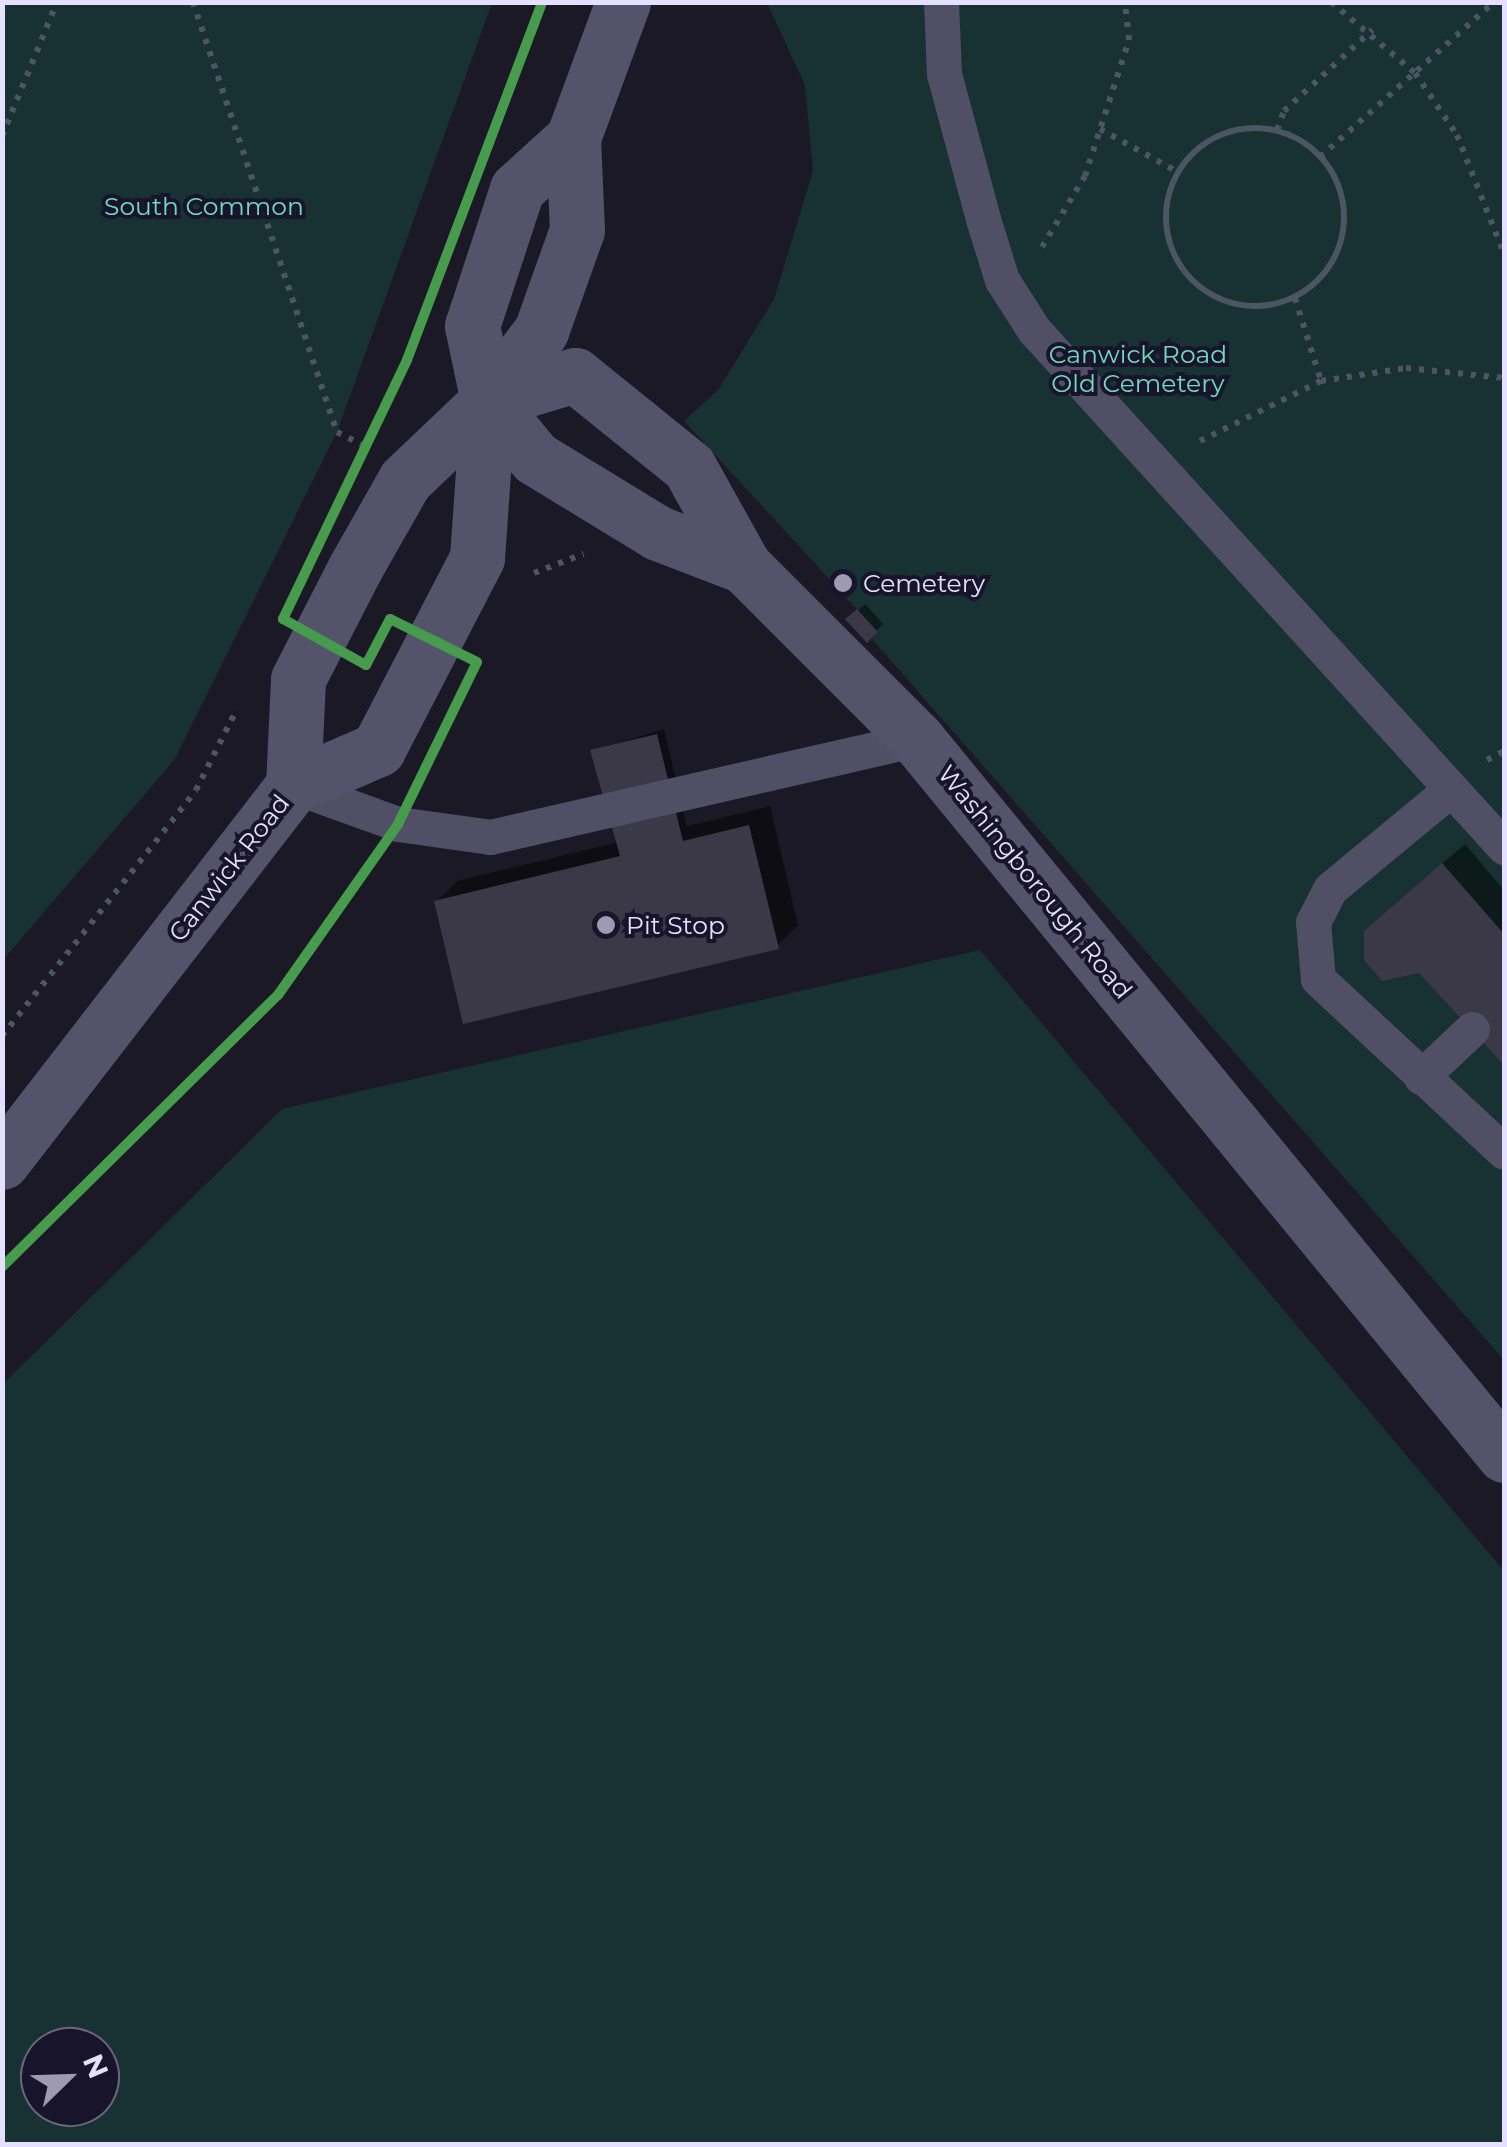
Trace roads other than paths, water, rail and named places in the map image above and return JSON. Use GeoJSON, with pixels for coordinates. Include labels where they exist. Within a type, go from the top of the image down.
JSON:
{"type":"FeatureCollection","features":[{"type":"Feature","properties":{"kind":"main road"},"geometry":{"type":"LineString","coordinates":[[293,786],[378,749],[477,558],[488,401],[472,326],[518,188],[572,138],[624,2]]}},
{"type":"Feature","properties":{"kind":"main road"},"geometry":{"type":"LineString","coordinates":[[488,401],[575,375],[689,468],[744,566]]}},
{"type":"Feature","properties":{"kind":"main road","name":"Washingborough Road"},"geometry":{"type":"LineString","coordinates":[[488,401],[535,458],[658,533],[744,566],[918,740],[1504,1455]]}},
{"type":"Feature","properties":{"kind":"main road","name":"Canwick Road"},"geometry":{"type":"LineString","coordinates":[[2,1162],[293,786],[298,680],[405,480],[488,401]]}},
{"type":"Feature","properties":{"kind":"lane"},"geometry":{"type":"LineString","coordinates":[[941,2],[944,74],[1002,280],[1160,473],[1504,848]]}},
{"type":"Feature","properties":{"kind":"lane"},"geometry":{"type":"LineString","coordinates":[[293,786],[398,824],[490,837],[918,740]]}},
{"type":"Feature","properties":{"kind":"lane"},"geometry":{"type":"LineString","coordinates":[[1451,789],[1330,889],[1313,922],[1318,979],[1504,1152]]}},
{"type":"Feature","properties":{"kind":"lane"},"geometry":{"type":"LineString","coordinates":[[1421,1077],[1472,1029]]}},
{"type":"Feature","properties":{"kind":"place","name":"Cemetery"},"geometry":{"type":"Point","coordinates":[843,583]}},
{"type":"Feature","properties":{"kind":"place","name":"Pit Stop"},"geometry":{"type":"Point","coordinates":[606,925]}},
{"type":"Feature","properties":{"kind":"park label","name":"South Common"},"geometry":{"type":"Point","coordinates":[204,206]}},
{"type":"Feature","properties":{"kind":"park label","name":"Canwick Road Old Cemetery"},"geometry":{"type":"Point","coordinates":[1138,370]}}]}
